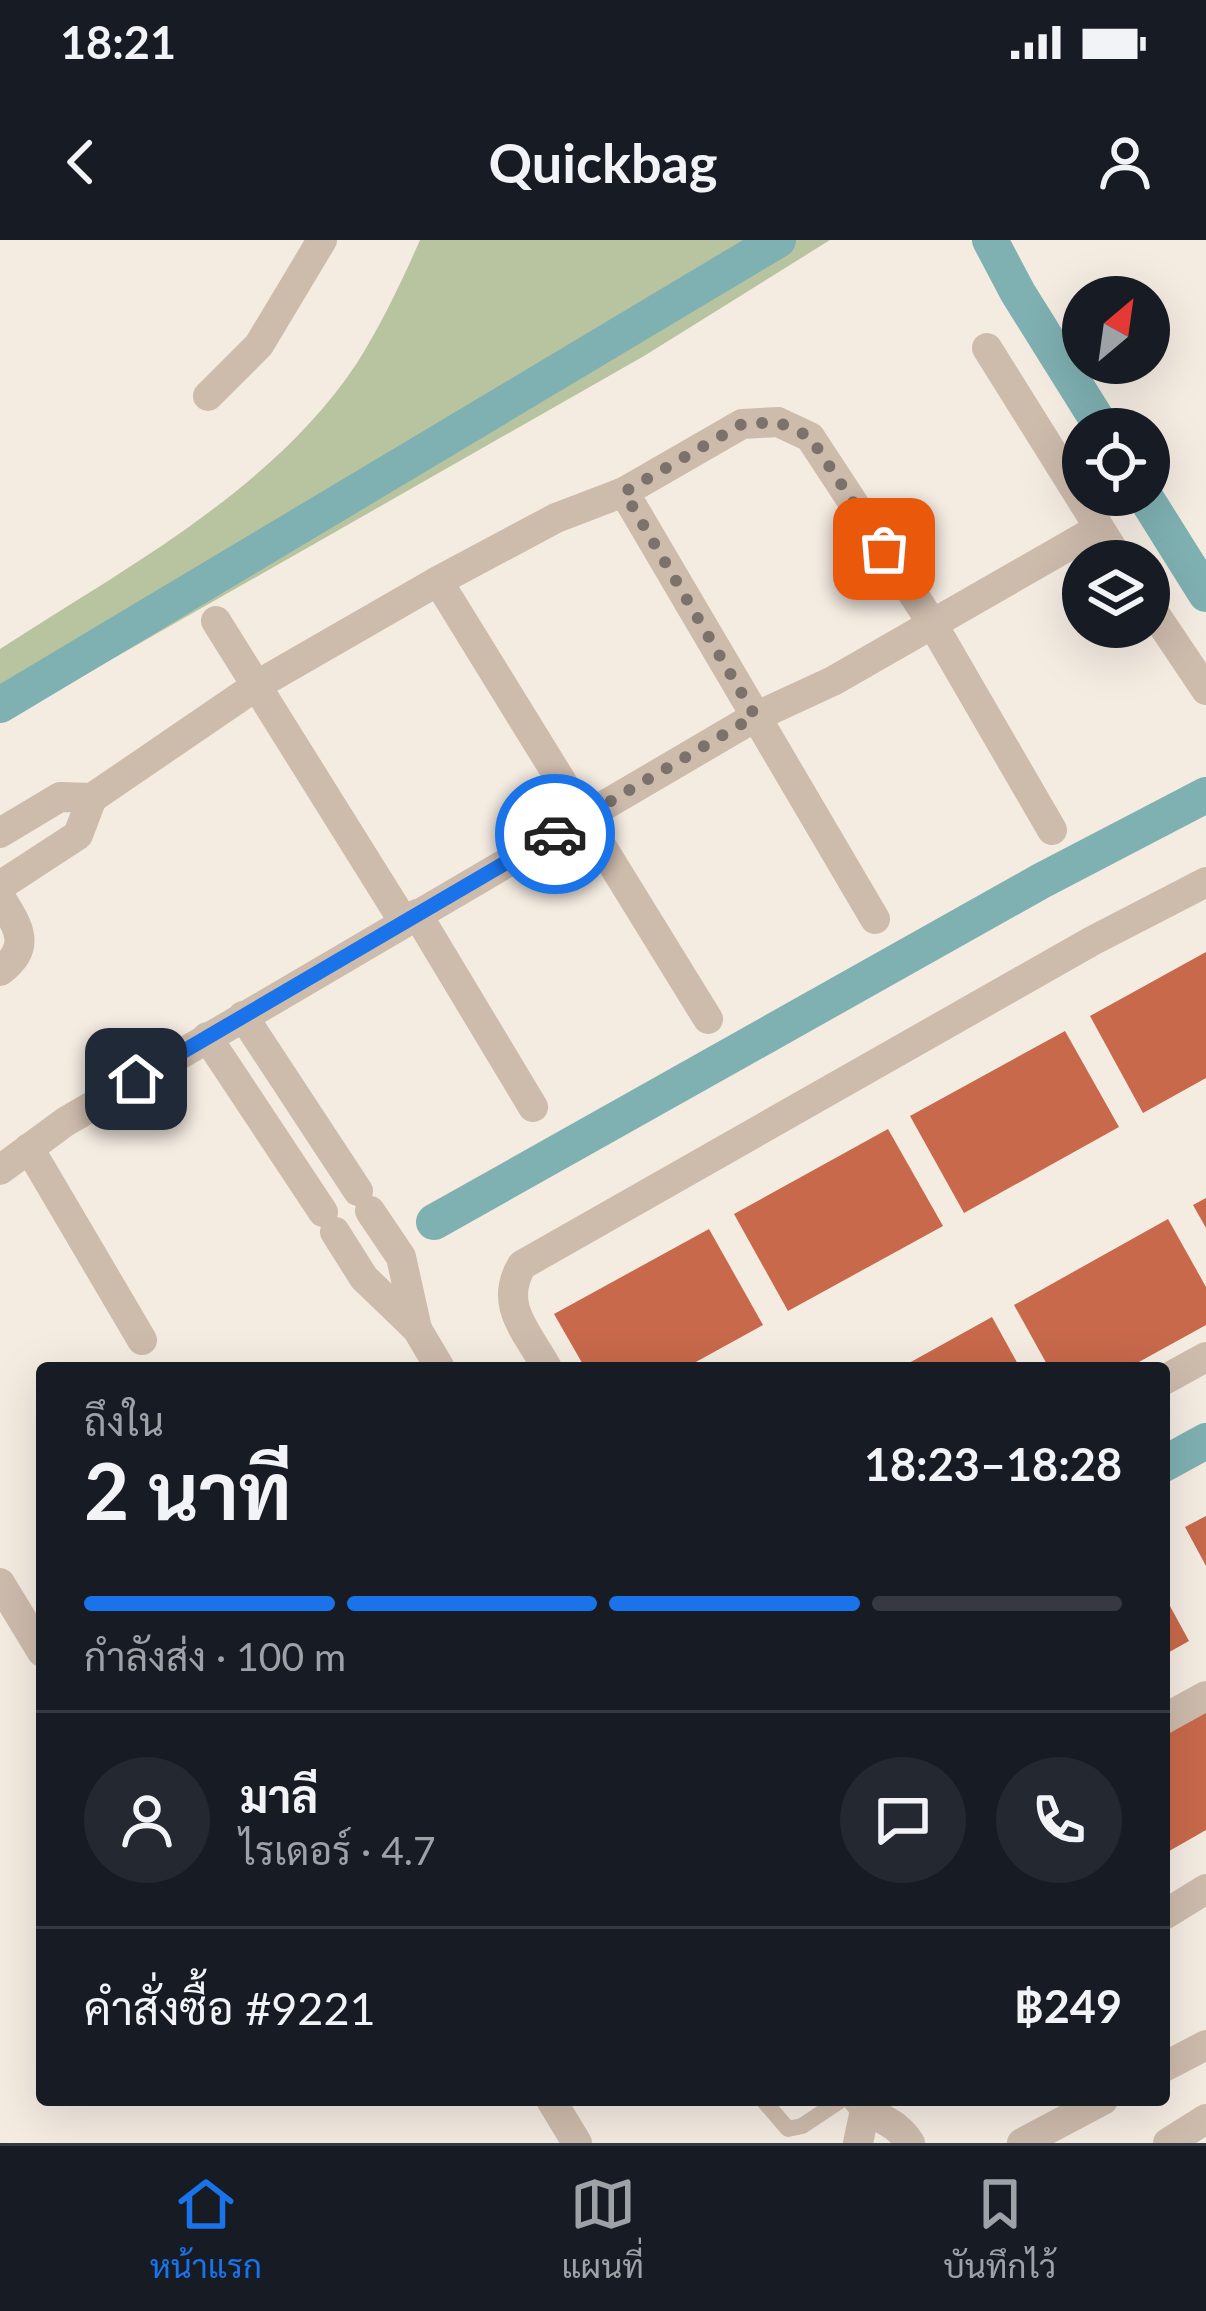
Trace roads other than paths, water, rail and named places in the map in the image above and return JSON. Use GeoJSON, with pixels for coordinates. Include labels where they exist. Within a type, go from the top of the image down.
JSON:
{"type":"FeatureCollection","features":[{"type":"Feature","properties":{"kind":"street"},"geometry":{"type":"LineString","coordinates":[[208,396],[259,344],[322,240]]}},
{"type":"Feature","properties":{"kind":"street"},"geometry":{"type":"LineString","coordinates":[[987,348],[1106,540]]}},
{"type":"Feature","properties":{"kind":"street"},"geometry":{"type":"LineString","coordinates":[[0,886],[78,835],[92,798],[259,684],[438,581],[556,518],[624,492],[742,424],[778,422],[810,437],[932,623],[1052,830]]}},
{"type":"Feature","properties":{"kind":"street"},"geometry":{"type":"LineString","coordinates":[[624,492],[875,919]]}},
{"type":"Feature","properties":{"kind":"street"},"geometry":{"type":"LineString","coordinates":[[0,1169],[207,1036],[755,716],[833,681],[1098,529]]}},
{"type":"Feature","properties":{"kind":"street"},"geometry":{"type":"LineString","coordinates":[[438,581],[708,1019]]}},
{"type":"Feature","properties":{"kind":"street"},"geometry":{"type":"LineString","coordinates":[[216,621],[533,1107]]}},
{"type":"Feature","properties":{"kind":"street"},"geometry":{"type":"LineString","coordinates":[[1170,636],[1206,690]]}},
{"type":"Feature","properties":{"kind":"street"},"geometry":{"type":"LineString","coordinates":[[0,832],[60,796],[92,798]]}},
{"type":"Feature","properties":{"kind":"street"},"geometry":{"type":"LineString","coordinates":[[544,1362],[511,1300],[512,1283],[522,1265],[1092,941],[1206,882]]}},
{"type":"Feature","properties":{"kind":"street"},"geometry":{"type":"LineString","coordinates":[[0,897],[22,936],[20,953],[0,971]]}},
{"type":"Feature","properties":{"kind":"street"},"geometry":{"type":"LineString","coordinates":[[242,1016],[401,1257],[417,1330]]}},
{"type":"Feature","properties":{"kind":"street"},"geometry":{"type":"LineString","coordinates":[[207,1036],[364,1278],[417,1330],[436,1362]]}},
{"type":"Feature","properties":{"kind":"street"},"geometry":{"type":"LineString","coordinates":[[29,1148],[142,1340]]}},
{"type":"Feature","properties":{"kind":"street"},"geometry":{"type":"LineString","coordinates":[[1170,1377],[1206,1358]]}},
{"type":"Feature","properties":{"kind":"street"},"geometry":{"type":"LineString","coordinates":[[0,1583],[36,1642]]}},
{"type":"Feature","properties":{"kind":"street"},"geometry":{"type":"LineString","coordinates":[[1170,1716],[1206,1696]]}},
{"type":"Feature","properties":{"kind":"street"},"geometry":{"type":"LineString","coordinates":[[1170,1911],[1206,1889]]}},
{"type":"Feature","properties":{"kind":"street"},"geometry":{"type":"LineString","coordinates":[[1170,2065],[1206,2045]]}},
{"type":"Feature","properties":{"kind":"street"},"geometry":{"type":"LineString","coordinates":[[554,2106],[577,2143]]}},
{"type":"Feature","properties":{"kind":"street"},"geometry":{"type":"LineString","coordinates":[[854,2106],[858,2143]]}},
{"type":"Feature","properties":{"kind":"street"},"geometry":{"type":"LineString","coordinates":[[860,2106],[895,2123],[910,2143]]}},
{"type":"Feature","properties":{"kind":"street"},"geometry":{"type":"LineString","coordinates":[[1022,2143],[1092,2106]]}},
{"type":"Feature","properties":{"kind":"street"},"geometry":{"type":"LineString","coordinates":[[1168,2143],[1206,2119]]}},
{"type":"Feature","properties":{"kind":"lane"},"geometry":{"type":"LineString","coordinates":[[769,2106],[788,2129],[847,2106]]}},
{"type":"Feature","properties":{"kind":"waterway"},"geometry":{"type":"LineString","coordinates":[[0,705],[778,240]]}},
{"type":"Feature","properties":{"kind":"waterway"},"geometry":{"type":"LineString","coordinates":[[990,240],[1090,408]]}},
{"type":"Feature","properties":{"kind":"waterway"},"geometry":{"type":"LineString","coordinates":[[1157,516],[1206,594]]}},
{"type":"Feature","properties":{"kind":"waterway"},"geometry":{"type":"LineString","coordinates":[[434,1222],[1041,881],[1206,795]]}},
{"type":"Feature","properties":{"kind":"waterway"},"geometry":{"type":"LineString","coordinates":[[1170,1461],[1206,1441]]}}]}
